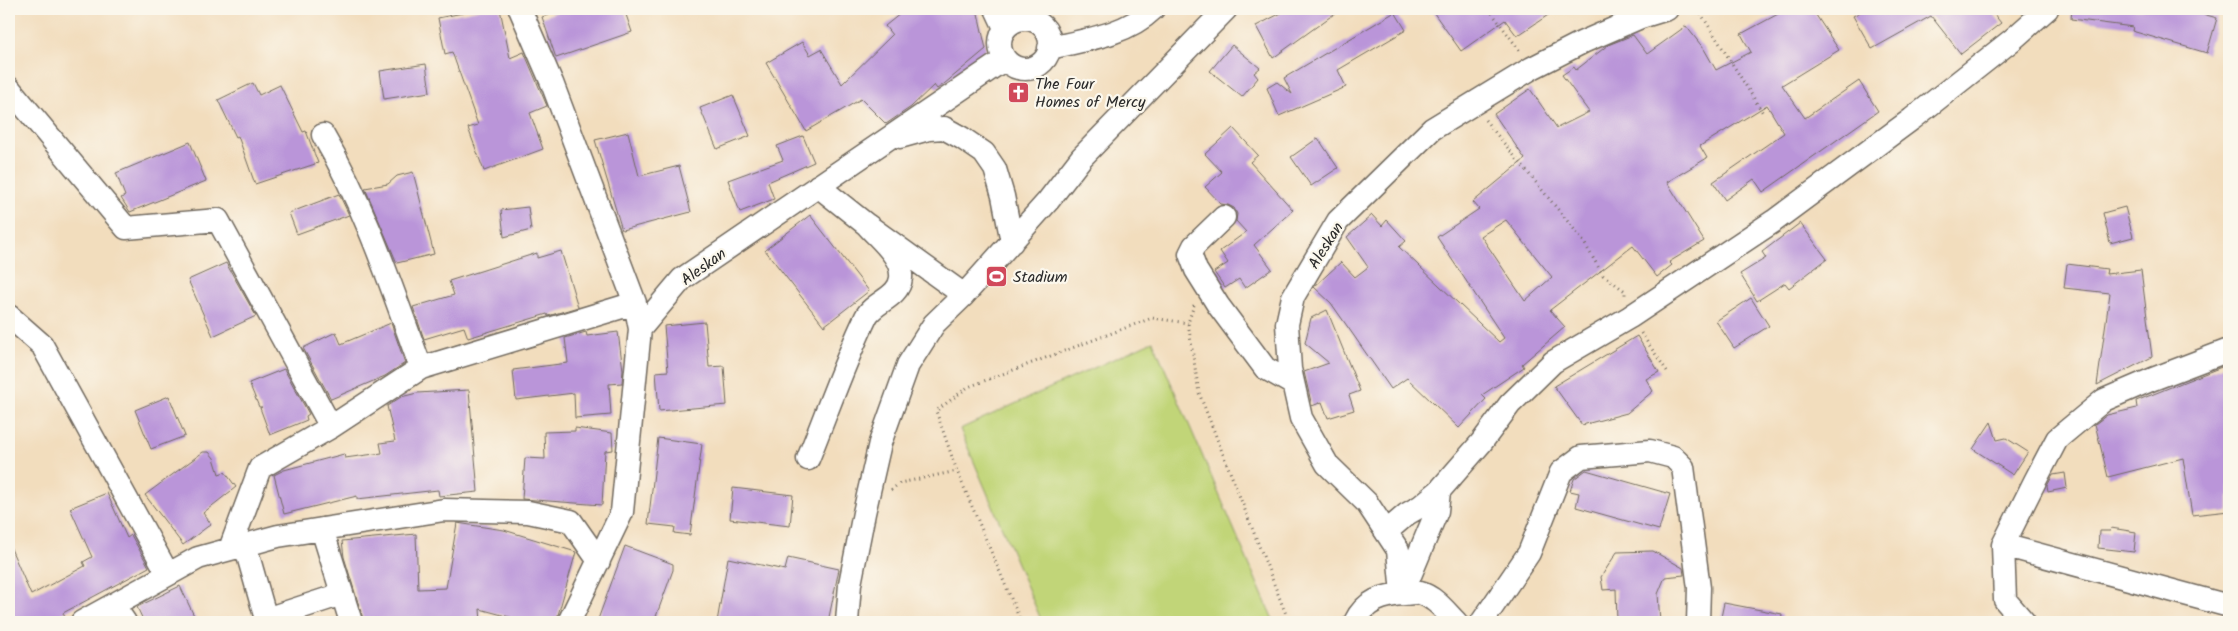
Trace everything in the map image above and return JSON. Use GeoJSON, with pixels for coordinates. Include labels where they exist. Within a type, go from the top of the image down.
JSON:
{"type":"FeatureCollection","features":[{"type":"Feature","properties":{"kind":"street"},"geometry":{"type":"LineString","coordinates":[[520,9],[552,83],[635,303],[640,329],[622,512],[569,622]]}},
{"type":"Feature","properties":{"kind":"street"},"geometry":{"type":"LineString","coordinates":[[1049,48],[1102,37],[1143,18],[1153,9]]}},
{"type":"Feature","properties":{"kind":"street"},"geometry":{"type":"LineString","coordinates":[[847,622],[850,584],[880,443],[908,365],[934,324],[964,295],[1012,242],[1048,201],[1082,157],[1226,9]]}},
{"type":"Feature","properties":{"kind":"street","name":"Aleskan"},"geometry":{"type":"LineString","coordinates":[[1402,594],[1398,550],[1367,503],[1326,464],[1301,418],[1290,370],[1287,324],[1293,297],[1338,221],[1432,129],[1532,68],[1624,24],[1667,9]]}},
{"type":"Feature","properties":{"kind":"street"},"geometry":{"type":"LineString","coordinates":[[1386,532],[1439,491],[1481,443],[1510,404],[1553,362],[1630,317],[1774,221],[1912,120],[2012,40],[2047,9]]}},
{"type":"Feature","properties":{"kind":"street"},"geometry":{"type":"LineString","coordinates":[[1001,18],[1035,22],[1047,32],[1049,48],[1041,62],[1026,69],[1011,64],[1005,58],[1000,43],[1001,18]]}},
{"type":"Feature","properties":{"kind":"street","name":"Aleskan"},"geometry":{"type":"LineString","coordinates":[[640,329],[682,279],[1005,58]]}},
{"type":"Feature","properties":{"kind":"street"},"geometry":{"type":"LineString","coordinates":[[9,88],[126,228],[218,220],[331,427]]}},
{"type":"Feature","properties":{"kind":"street"},"geometry":{"type":"LineString","coordinates":[[882,142],[944,128],[984,153],[995,169],[1012,242]]}},
{"type":"Feature","properties":{"kind":"street"},"geometry":{"type":"LineString","coordinates":[[323,135],[344,170],[362,210],[421,368]]}},
{"type":"Feature","properties":{"kind":"street"},"geometry":{"type":"LineString","coordinates":[[818,186],[964,295]]}},
{"type":"Feature","properties":{"kind":"street"},"geometry":{"type":"LineString","coordinates":[[1224,217],[1194,246],[1190,254],[1218,305],[1266,368],[1293,384]]}},
{"type":"Feature","properties":{"kind":"street"},"geometry":{"type":"LineString","coordinates":[[808,459],[867,314],[897,290],[901,280],[901,269],[897,259],[868,225]]}},
{"type":"Feature","properties":{"kind":"street"},"geometry":{"type":"LineString","coordinates":[[342,594],[266,619],[238,547],[260,468],[331,427],[421,368],[635,303]]}},
{"type":"Feature","properties":{"kind":"street"},"geometry":{"type":"LineString","coordinates":[[9,316],[42,345],[168,574]]}},
{"type":"Feature","properties":{"kind":"street"},"geometry":{"type":"LineString","coordinates":[[2024,622],[2005,600],[2003,545],[2057,439],[2104,400],[2229,350]]}},
{"type":"Feature","properties":{"kind":"street"},"geometry":{"type":"LineString","coordinates":[[1482,622],[1529,552],[1561,472],[1581,457],[1650,451],[1673,457],[1683,467],[1699,588],[1698,622]]}},
{"type":"Feature","properties":{"kind":"street"},"geometry":{"type":"LineString","coordinates":[[1402,594],[1437,511],[1439,491]]}},
{"type":"Feature","properties":{"kind":"street"},"geometry":{"type":"LineString","coordinates":[[82,622],[119,614],[168,574],[198,558],[278,536],[444,510],[528,512],[571,521],[599,561]]}},
{"type":"Feature","properties":{"kind":"street"},"geometry":{"type":"LineString","coordinates":[[322,529],[350,622]]}},
{"type":"Feature","properties":{"kind":"street"},"geometry":{"type":"LineString","coordinates":[[2003,545],[2229,606]]}},
{"type":"Feature","properties":{"kind":"street"},"geometry":{"type":"LineString","coordinates":[[1355,622],[1359,614],[1376,599],[1388,595],[1420,593],[1435,601],[1456,622]]}},
{"type":"Feature","properties":{"kind":"path"},"geometry":{"type":"LineString","coordinates":[[1489,9],[1532,68]]}},
{"type":"Feature","properties":{"kind":"path"},"geometry":{"type":"LineString","coordinates":[[1698,9],[1763,113]]}},
{"type":"Feature","properties":{"kind":"path"},"geometry":{"type":"LineString","coordinates":[[1472,103],[1582,239],[1603,275],[1625,291],[1623,303],[1630,317],[1669,374]]}},
{"type":"Feature","properties":{"kind":"path"},"geometry":{"type":"LineString","coordinates":[[1203,280],[1188,323],[1199,393],[1288,622]]}},
{"type":"Feature","properties":{"kind":"path"},"geometry":{"type":"LineString","coordinates":[[1021,622],[957,471],[936,411],[968,387],[1152,318],[1188,323]]}},
{"type":"Feature","properties":{"kind":"path"},"geometry":{"type":"LineString","coordinates":[[864,513],[900,483],[957,471]]}},
{"type":"Feature","properties":{"kind":"green space"},"geometry":{"type":"Polygon","coordinates":[[[1153,341],[1274,622],[1042,622],[960,429],[1153,341]]]}},
{"type":"Feature","properties":{"kind":"building"},"geometry":{"type":"Polygon","coordinates":[[[482,9],[500,9],[510,58],[524,52],[547,106],[530,113],[543,149],[484,171],[468,128],[478,125],[452,52],[445,54],[438,18],[482,9]]]}},
{"type":"Feature","properties":{"kind":"building"},"geometry":{"type":"Polygon","coordinates":[[[566,9],[624,9],[632,32],[556,58],[542,17],[566,9]]]}},
{"type":"Feature","properties":{"kind":"building"},"geometry":{"type":"Polygon","coordinates":[[[906,9],[977,9],[986,49],[944,84],[937,89],[934,85],[911,107],[886,124],[861,99],[806,131],[766,63],[802,42],[810,55],[821,49],[842,84],[892,35],[885,26],[906,9]]]}},
{"type":"Feature","properties":{"kind":"building"},"geometry":{"type":"Polygon","coordinates":[[[1289,9],[1341,9],[1273,58],[1256,26],[1289,9]]]}},
{"type":"Feature","properties":{"kind":"building"},"geometry":{"type":"Polygon","coordinates":[[[1431,9],[1557,9],[1517,36],[1505,20],[1461,51],[1431,9]]]}},
{"type":"Feature","properties":{"kind":"building"},"geometry":{"type":"Polygon","coordinates":[[[1775,9],[1812,9],[1839,50],[1782,85],[1805,118],[1859,81],[1878,111],[1763,192],[1754,179],[1725,200],[1713,182],[1784,133],[1767,105],[1700,146],[1707,158],[1667,182],[1704,241],[1669,262],[1672,265],[1657,277],[1633,246],[1550,310],[1565,327],[1522,364],[1524,367],[1482,395],[1486,399],[1459,428],[1407,378],[1391,389],[1331,303],[1314,287],[1341,262],[1355,277],[1368,267],[1347,237],[1372,215],[1382,226],[1387,220],[1406,241],[1399,247],[1499,342],[1504,338],[1437,237],[1479,209],[1473,202],[1525,159],[1494,114],[1530,89],[1557,128],[1589,112],[1562,75],[1574,67],[1576,70],[1608,45],[1633,35],[1647,54],[1686,26],[1704,49],[1716,70],[1751,52],[1741,34],[1778,14],[1775,9]],[[1506,220],[1481,236],[1525,301],[1552,277],[1506,220]]]}},
{"type":"Feature","properties":{"kind":"building"},"geometry":{"type":"Polygon","coordinates":[[[1866,9],[1990,9],[2001,23],[1961,54],[1931,16],[1872,49],[1853,16],[1866,9]]]}},
{"type":"Feature","properties":{"kind":"building"},"geometry":{"type":"Polygon","coordinates":[[[2072,9],[2185,9],[2217,18],[2207,53],[2132,31],[2133,27],[2071,19],[2072,9]]]}},
{"type":"Feature","properties":{"kind":"building"},"geometry":{"type":"Polygon","coordinates":[[[1395,12],[1406,30],[1338,70],[1346,87],[1279,116],[1267,88],[1277,82],[1292,94],[1284,78],[1395,12]]]}},
{"type":"Feature","properties":{"kind":"building"},"geometry":{"type":"Polygon","coordinates":[[[1232,45],[1260,68],[1254,73],[1258,78],[1242,97],[1210,71],[1232,45]]]}},
{"type":"Feature","properties":{"kind":"building"},"geometry":{"type":"Polygon","coordinates":[[[426,64],[430,92],[384,99],[380,71],[426,64]]]}},
{"type":"Feature","properties":{"kind":"building"},"geometry":{"type":"Polygon","coordinates":[[[253,83],[259,95],[280,85],[303,132],[306,131],[318,163],[255,184],[238,136],[236,137],[218,100],[253,83]]]}},
{"type":"Feature","properties":{"kind":"building"},"geometry":{"type":"Polygon","coordinates":[[[733,95],[750,136],[717,149],[700,108],[733,95]]]}},
{"type":"Feature","properties":{"kind":"building"},"geometry":{"type":"Polygon","coordinates":[[[1233,128],[1258,155],[1250,162],[1293,210],[1254,245],[1272,269],[1245,288],[1239,279],[1225,288],[1214,272],[1228,263],[1220,251],[1246,232],[1236,221],[1237,214],[1234,208],[1221,204],[1205,187],[1222,172],[1205,154],[1233,128]]]}},
{"type":"Feature","properties":{"kind":"building"},"geometry":{"type":"Polygon","coordinates":[[[628,132],[639,176],[679,166],[691,212],[622,230],[595,140],[628,132]]]}},
{"type":"Feature","properties":{"kind":"building"},"geometry":{"type":"Polygon","coordinates":[[[803,136],[814,162],[768,182],[774,199],[740,212],[728,180],[783,160],[777,146],[803,136]]]}},
{"type":"Feature","properties":{"kind":"building"},"geometry":{"type":"Polygon","coordinates":[[[1318,138],[1338,168],[1311,186],[1291,157],[1318,138]]]}},
{"type":"Feature","properties":{"kind":"building"},"geometry":{"type":"Polygon","coordinates":[[[190,142],[206,181],[130,212],[121,198],[125,196],[116,173],[190,142]]]}},
{"type":"Feature","properties":{"kind":"building"},"geometry":{"type":"Polygon","coordinates":[[[413,172],[434,254],[397,263],[365,188],[388,184],[397,176],[413,172]]]}},
{"type":"Feature","properties":{"kind":"building"},"geometry":{"type":"Polygon","coordinates":[[[339,194],[349,215],[297,234],[289,213],[339,194]]]}},
{"type":"Feature","properties":{"kind":"building"},"geometry":{"type":"Polygon","coordinates":[[[528,207],[531,230],[504,237],[501,210],[528,207]]]}},
{"type":"Feature","properties":{"kind":"building"},"geometry":{"type":"Polygon","coordinates":[[[2125,207],[2133,237],[2110,243],[2103,213],[2125,207]]]}},
{"type":"Feature","properties":{"kind":"building"},"geometry":{"type":"Polygon","coordinates":[[[810,215],[869,291],[824,326],[765,250],[810,215]]]}},
{"type":"Feature","properties":{"kind":"building"},"geometry":{"type":"Polygon","coordinates":[[[1800,223],[1827,259],[1789,288],[1785,283],[1757,301],[1740,274],[1766,258],[1762,252],[1800,223]]]}},
{"type":"Feature","properties":{"kind":"building"},"geometry":{"type":"Polygon","coordinates":[[[561,251],[578,307],[548,316],[547,314],[468,338],[464,327],[424,339],[413,307],[454,295],[449,281],[537,253],[537,258],[561,251]]]}},
{"type":"Feature","properties":{"kind":"building"},"geometry":{"type":"Polygon","coordinates":[[[226,263],[256,316],[213,336],[188,280],[226,263]]]}},
{"type":"Feature","properties":{"kind":"building"},"geometry":{"type":"Polygon","coordinates":[[[2067,264],[2107,269],[2106,274],[2141,270],[2152,357],[2097,385],[2110,293],[2064,288],[2067,264]]]}},
{"type":"Feature","properties":{"kind":"building"},"geometry":{"type":"Polygon","coordinates":[[[1751,298],[1769,326],[1734,348],[1716,321],[1751,298]]]}},
{"type":"Feature","properties":{"kind":"building"},"geometry":{"type":"Polygon","coordinates":[[[1327,310],[1360,391],[1349,395],[1354,410],[1328,418],[1322,402],[1312,406],[1304,372],[1329,363],[1305,343],[1311,318],[1327,310]]]}},
{"type":"Feature","properties":{"kind":"building"},"geometry":{"type":"Polygon","coordinates":[[[705,322],[709,367],[724,366],[727,405],[659,411],[656,372],[668,371],[664,326],[705,322]]]}},
{"type":"Feature","properties":{"kind":"building"},"geometry":{"type":"Polygon","coordinates":[[[391,323],[405,363],[385,376],[331,399],[303,348],[336,332],[341,344],[391,323]]]}},
{"type":"Feature","properties":{"kind":"building"},"geometry":{"type":"Polygon","coordinates":[[[586,332],[587,336],[618,332],[623,370],[622,383],[609,384],[611,415],[575,418],[574,393],[516,400],[513,370],[568,363],[565,338],[586,332]]]}},
{"type":"Feature","properties":{"kind":"building"},"geometry":{"type":"Polygon","coordinates":[[[1637,336],[1659,372],[1646,379],[1653,391],[1627,413],[1582,425],[1554,386],[1637,336]]]}},
{"type":"Feature","properties":{"kind":"building"},"geometry":{"type":"Polygon","coordinates":[[[2229,364],[2229,511],[2192,515],[2183,458],[2108,477],[2095,424],[2107,415],[2137,408],[2136,401],[2229,364]]]}},
{"type":"Feature","properties":{"kind":"building"},"geometry":{"type":"Polygon","coordinates":[[[284,369],[309,414],[306,416],[307,420],[270,435],[260,408],[262,407],[259,407],[249,383],[284,369]]]}},
{"type":"Feature","properties":{"kind":"building"},"geometry":{"type":"Polygon","coordinates":[[[469,390],[478,492],[439,496],[438,490],[357,499],[357,496],[284,514],[274,475],[284,470],[344,454],[345,458],[382,453],[380,443],[395,441],[387,406],[401,397],[417,393],[469,390]]]}},
{"type":"Feature","properties":{"kind":"building"},"geometry":{"type":"Polygon","coordinates":[[[169,396],[185,436],[151,449],[135,410],[169,396]]]}},
{"type":"Feature","properties":{"kind":"building"},"geometry":{"type":"Polygon","coordinates":[[[1991,422],[1997,440],[2006,438],[2028,452],[2013,475],[1973,449],[1991,422]]]}},
{"type":"Feature","properties":{"kind":"building"},"geometry":{"type":"Polygon","coordinates":[[[575,428],[612,433],[613,450],[605,451],[602,505],[522,499],[525,458],[545,459],[544,432],[575,431],[575,428]]]}},
{"type":"Feature","properties":{"kind":"building"},"geometry":{"type":"Polygon","coordinates":[[[658,438],[702,444],[690,535],[674,533],[675,527],[648,524],[658,438]]]}},
{"type":"Feature","properties":{"kind":"building"},"geometry":{"type":"Polygon","coordinates":[[[203,452],[209,452],[214,458],[219,474],[225,472],[236,487],[203,513],[211,524],[183,545],[145,495],[203,452]]]}},
{"type":"Feature","properties":{"kind":"building"},"geometry":{"type":"Polygon","coordinates":[[[1586,470],[1670,494],[1659,530],[1576,507],[1579,493],[1570,491],[1574,479],[1586,470]]]}},
{"type":"Feature","properties":{"kind":"building"},"geometry":{"type":"Polygon","coordinates":[[[2065,473],[2067,488],[2048,492],[2047,486],[2053,475],[2065,473]]]}},
{"type":"Feature","properties":{"kind":"building"},"geometry":{"type":"Polygon","coordinates":[[[733,488],[793,495],[790,526],[730,519],[733,488]]]}},
{"type":"Feature","properties":{"kind":"building"},"geometry":{"type":"Polygon","coordinates":[[[107,493],[127,538],[131,535],[149,567],[63,613],[67,622],[9,622],[9,544],[31,595],[85,566],[83,562],[92,557],[70,508],[107,493]]]}},
{"type":"Feature","properties":{"kind":"building"},"geometry":{"type":"Polygon","coordinates":[[[457,523],[504,530],[576,552],[556,622],[528,622],[480,609],[481,622],[436,622],[436,619],[364,622],[344,557],[342,541],[416,534],[418,589],[446,588],[457,523]]]}},
{"type":"Feature","properties":{"kind":"building"},"geometry":{"type":"Polygon","coordinates":[[[2111,528],[2136,532],[2134,552],[2098,548],[2099,531],[2110,531],[2111,528]]]}},
{"type":"Feature","properties":{"kind":"building"},"geometry":{"type":"Polygon","coordinates":[[[625,546],[673,564],[673,570],[654,622],[597,622],[625,546]]]}},
{"type":"Feature","properties":{"kind":"building"},"geometry":{"type":"Polygon","coordinates":[[[1653,551],[1683,568],[1684,575],[1665,577],[1658,594],[1660,622],[1617,622],[1616,589],[1603,590],[1601,577],[1617,552],[1653,551]]]}},
{"type":"Feature","properties":{"kind":"building"},"geometry":{"type":"Polygon","coordinates":[[[728,558],[785,570],[788,558],[839,569],[828,622],[717,622],[728,558]]]}},
{"type":"Feature","properties":{"kind":"building"},"geometry":{"type":"Polygon","coordinates":[[[180,586],[197,622],[144,622],[137,607],[180,586]]]}},
{"type":"Feature","properties":{"kind":"building"},"geometry":{"type":"Polygon","coordinates":[[[1724,603],[1782,614],[1781,622],[1720,622],[1724,603]]]}},
{"type":"Feature","properties":{"kind":"place","name":"The Four Homes of Mercy"},"geometry":{"type":"Point","coordinates":[1019,92]}},
{"type":"Feature","properties":{"kind":"place","name":"Stadium"},"geometry":{"type":"Point","coordinates":[997,276]}}]}
